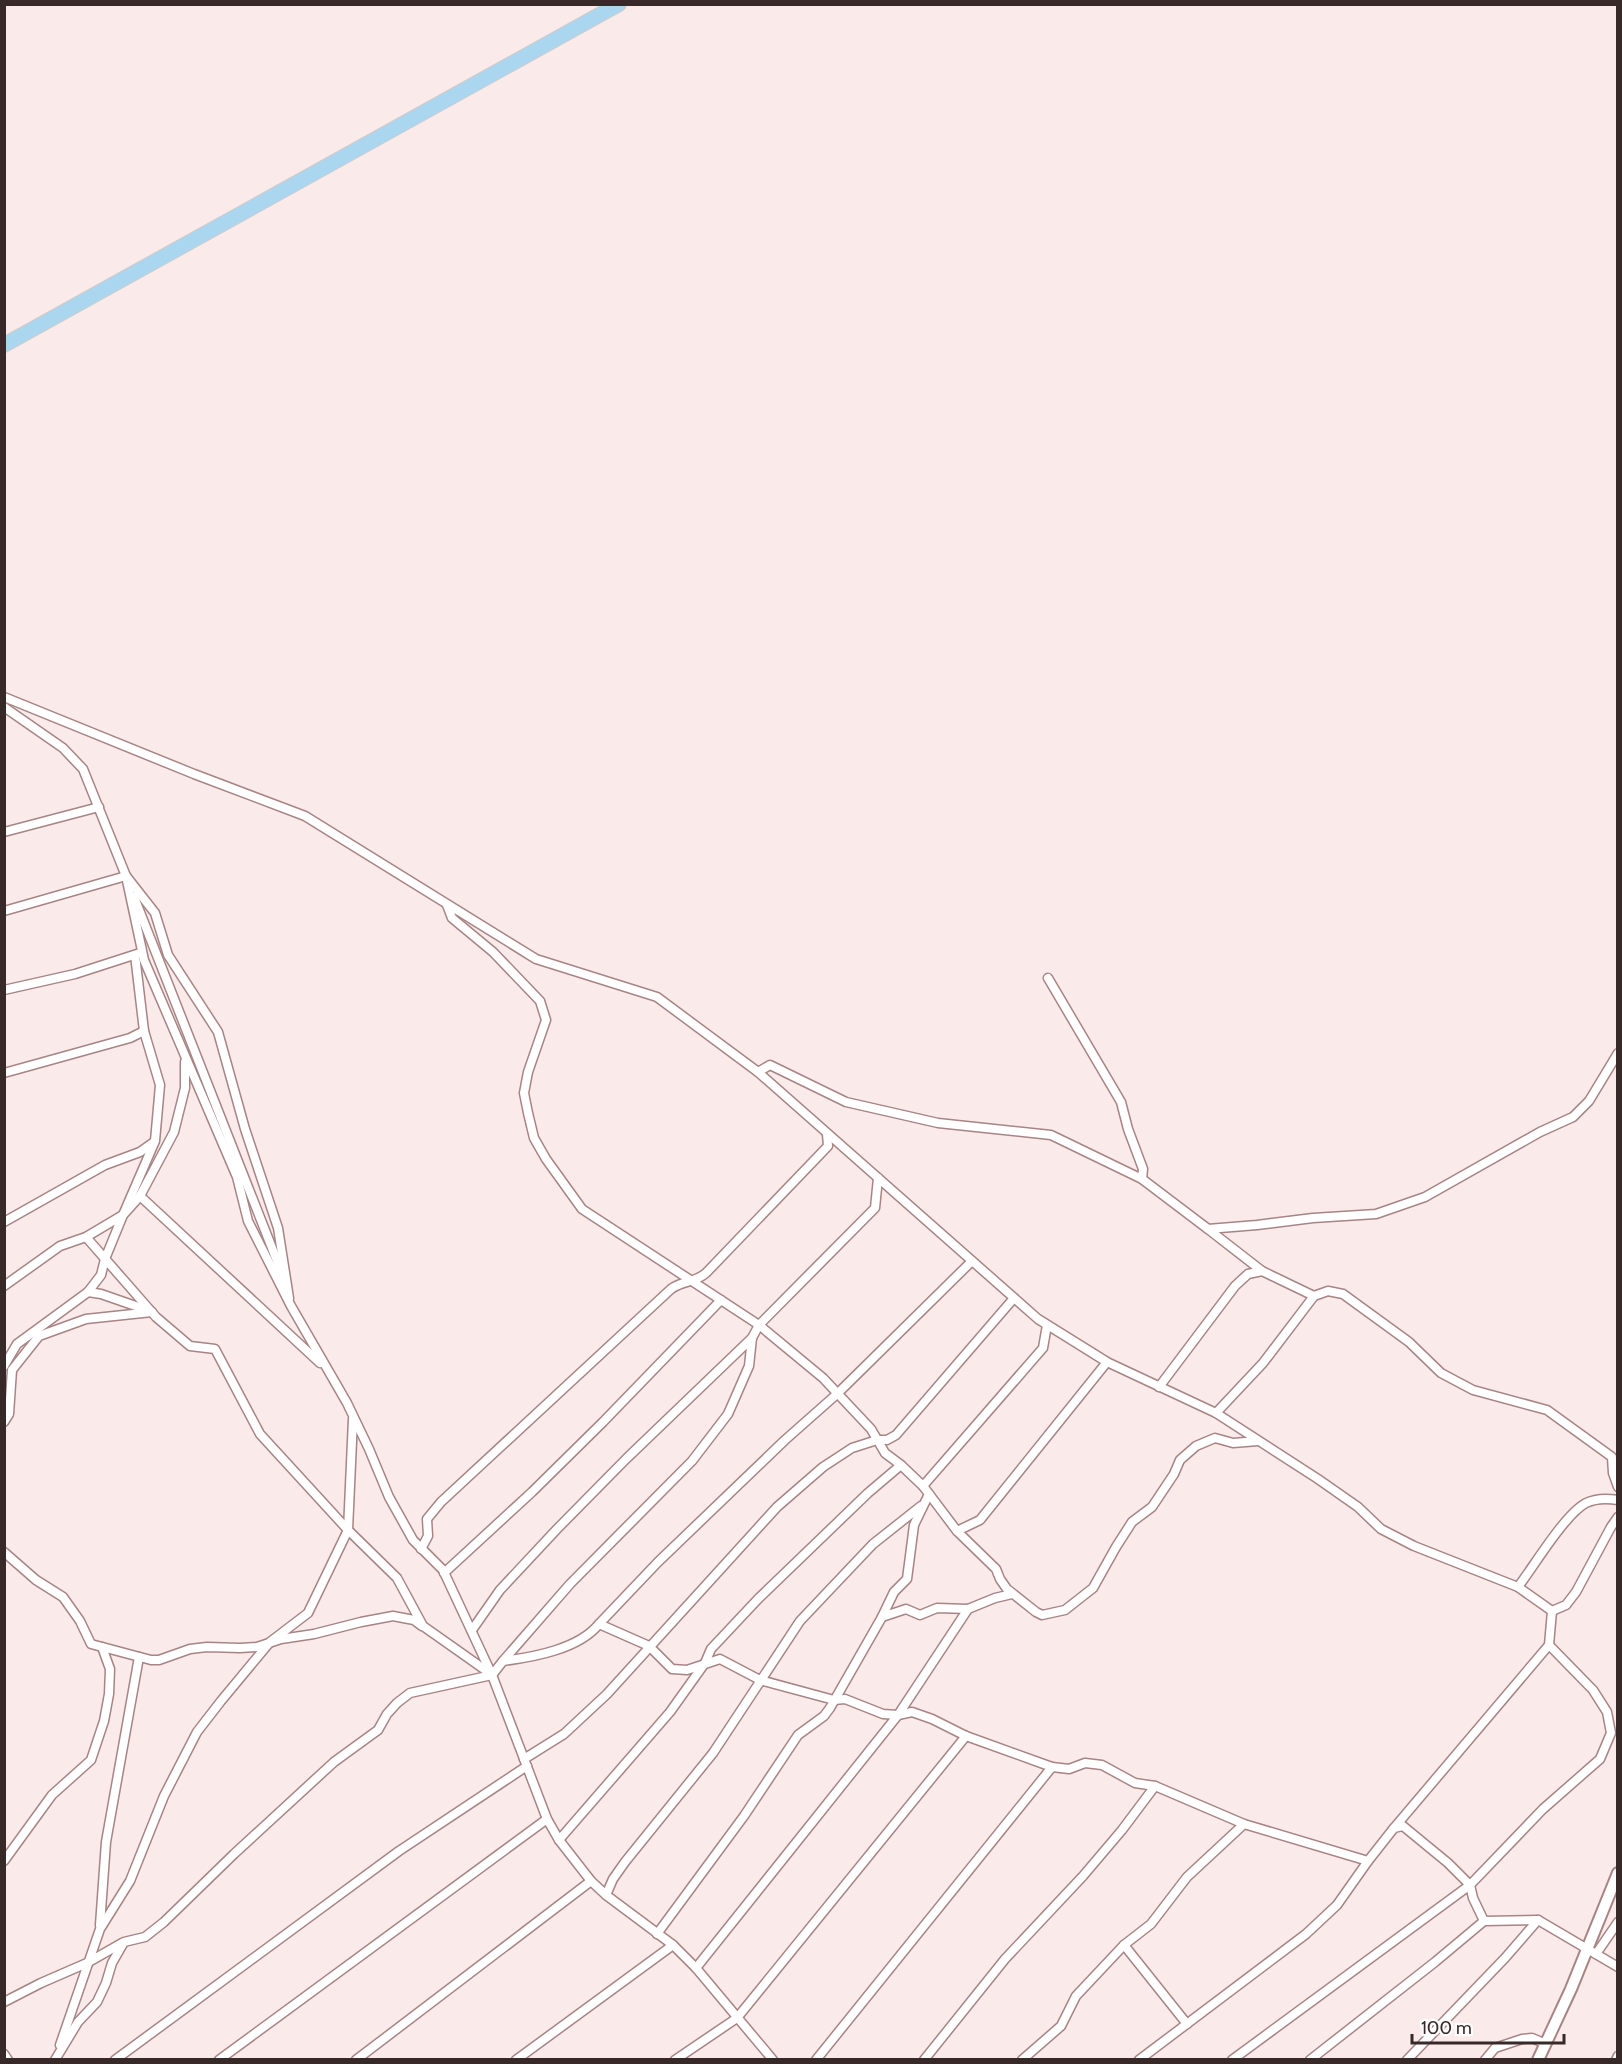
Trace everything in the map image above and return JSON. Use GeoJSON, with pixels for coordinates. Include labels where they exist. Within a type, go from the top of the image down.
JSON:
{"type":"FeatureCollection","features":[{"type":"Feature","properties":{"kind":"highway"},"geometry":{"type":"LineString","coordinates":[[4,345],[619,4]]}},
{"type":"Feature","properties":{"kind":"street"},"geometry":{"type":"LineString","coordinates":[[4,697],[304,816],[536,959],[657,997],[758,1072],[1038,1319],[1107,1362],[1216,1413],[1358,1507],[1381,1529],[1414,1546],[1518,1587],[1552,1611]]}},
{"type":"Feature","properties":{"kind":"street"},"geometry":{"type":"LineString","coordinates":[[4,707],[63,748],[83,769],[288,1288]]}},
{"type":"Feature","properties":{"kind":"street"},"geometry":{"type":"LineString","coordinates":[[4,832],[98,803]]}},
{"type":"Feature","properties":{"kind":"street"},"geometry":{"type":"LineString","coordinates":[[4,911],[126,876]]}},
{"type":"Feature","properties":{"kind":"street"},"geometry":{"type":"LineString","coordinates":[[4,1366],[16,1344],[88,1292],[101,1275],[105,1259],[155,1141],[160,1085],[144,1031],[138,953],[126,876]]}},
{"type":"Feature","properties":{"kind":"street"},"geometry":{"type":"LineString","coordinates":[[126,876],[155,913],[168,955],[218,1032],[245,1129],[278,1228],[291,1306]]}},
{"type":"Feature","properties":{"kind":"street"},"geometry":{"type":"LineString","coordinates":[[447,904],[452,918],[493,952],[540,1001],[546,1020],[528,1072],[525,1093],[534,1138],[546,1159],[582,1209],[759,1325],[823,1378],[871,1429],[885,1454],[901,1465],[923,1486],[957,1531],[996,1569],[1000,1579],[1012,1594],[1036,1612],[1042,1615],[1065,1610],[1093,1588],[1132,1522],[1152,1507],[1174,1474],[1180,1460],[1196,1446],[1215,1438],[1233,1443],[1255,1440],[1262,1443]]}},
{"type":"Feature","properties":{"kind":"street"},"geometry":{"type":"LineString","coordinates":[[4,990],[75,974],[138,953]]}},
{"type":"Feature","properties":{"kind":"street"},"geometry":{"type":"LineString","coordinates":[[138,953],[237,1177],[248,1221],[291,1306],[353,1416],[388,1497],[412,1540],[444,1573],[492,1675],[547,1819],[559,1840],[591,1881],[606,1895],[673,1945],[696,1968],[773,2060]]}},
{"type":"Feature","properties":{"kind":"street"},"geometry":{"type":"LineString","coordinates":[[1048,978],[1121,1102],[1128,1130],[1143,1169],[1142,1179]]}},
{"type":"Feature","properties":{"kind":"street"},"geometry":{"type":"LineString","coordinates":[[4,1073],[130,1038],[144,1031]]}},
{"type":"Feature","properties":{"kind":"street"},"geometry":{"type":"LineString","coordinates":[[1208,1229],[1376,1214],[1425,1197],[1540,1132],[1574,1117],[1589,1101],[1617,1053]]}},
{"type":"Feature","properties":{"kind":"street"},"geometry":{"type":"LineString","coordinates":[[4,1286],[60,1246],[86,1237],[123,1215],[140,1196],[174,1132],[185,1088],[185,1058]]}},
{"type":"Feature","properties":{"kind":"street"},"geometry":{"type":"LineString","coordinates":[[758,1072],[771,1065],[846,1102],[938,1123],[1051,1136],[1142,1179],[1262,1271],[1314,1296]]}},
{"type":"Feature","properties":{"kind":"street"},"geometry":{"type":"LineString","coordinates":[[421,1549],[428,1536],[428,1519],[441,1502],[679,1282],[699,1279],[706,1273],[828,1146],[827,1134]]}},
{"type":"Feature","properties":{"kind":"street"},"geometry":{"type":"LineString","coordinates":[[4,1222],[105,1165],[140,1152],[155,1141]]}},
{"type":"Feature","properties":{"kind":"street"},"geometry":{"type":"LineString","coordinates":[[472,1630],[500,1590],[557,1529],[752,1338],[759,1325],[875,1208],[878,1178]]}},
{"type":"Feature","properties":{"kind":"street"},"geometry":{"type":"LineString","coordinates":[[140,1196],[327,1369]]}},
{"type":"Feature","properties":{"kind":"street"},"geometry":{"type":"LineString","coordinates":[[86,1237],[152,1312],[190,1346],[215,1349],[260,1434],[348,1530],[397,1578],[423,1626]]}},
{"type":"Feature","properties":{"kind":"street"},"geometry":{"type":"LineString","coordinates":[[503,1660],[552,1653],[593,1632],[658,1562],[785,1440],[837,1394],[972,1261]]}},
{"type":"Feature","properties":{"kind":"street"},"geometry":{"type":"LineString","coordinates":[[1159,1387],[1235,1286],[1248,1274],[1262,1271]]}},
{"type":"Feature","properties":{"kind":"street"},"geometry":{"type":"LineString","coordinates":[[1216,1413],[1263,1363],[1314,1296],[1328,1291],[1342,1294],[1408,1342],[1441,1373],[1473,1390],[1547,1410],[1612,1457],[1617,1487]]}},
{"type":"Feature","properties":{"kind":"street"},"geometry":{"type":"LineString","coordinates":[[88,1292],[101,1294],[152,1312]]}},
{"type":"Feature","properties":{"kind":"street"},"geometry":{"type":"LineString","coordinates":[[115,2060],[399,1851],[564,1734],[607,1694],[777,1507],[823,1467],[852,1448],[877,1440],[887,1440],[896,1435],[1014,1298]]}},
{"type":"Feature","properties":{"kind":"street"},"geometry":{"type":"LineString","coordinates":[[444,1573],[617,1409],[721,1300]]}},
{"type":"Feature","properties":{"kind":"street"},"geometry":{"type":"LineString","coordinates":[[4,1422],[9,1414],[12,1370],[39,1336],[86,1319],[152,1312]]}},
{"type":"Feature","properties":{"kind":"street"},"geometry":{"type":"LineString","coordinates":[[923,1486],[1043,1348],[1047,1325]]}},
{"type":"Feature","properties":{"kind":"street"},"geometry":{"type":"LineString","coordinates":[[4,2002],[87,1963],[124,1942],[145,1937],[164,1922],[334,1762],[378,1730],[387,1714],[410,1694],[492,1675],[570,1584],[692,1461],[728,1414],[749,1366],[752,1338]]}},
{"type":"Feature","properties":{"kind":"street"},"geometry":{"type":"LineString","coordinates":[[957,1531],[981,1520],[1107,1362]]}},
{"type":"Feature","properties":{"kind":"street"},"geometry":{"type":"LineString","coordinates":[[55,2059],[100,1929],[130,1881],[164,1796],[198,1732],[270,1642],[308,1613],[348,1530],[353,1416]]}},
{"type":"Feature","properties":{"kind":"street"},"geometry":{"type":"LineString","coordinates":[[559,1840],[670,1712],[705,1663],[711,1648],[758,1599],[868,1493],[901,1465]]}},
{"type":"Feature","properties":{"kind":"street"},"geometry":{"type":"LineString","coordinates":[[657,1934],[744,1816],[798,1735],[824,1716],[834,1700],[894,1592],[907,1579],[912,1533],[922,1505],[929,1494]]}},
{"type":"Feature","properties":{"kind":"street"},"geometry":{"type":"LineString","coordinates":[[1518,1587],[1572,1513],[1586,1503],[1599,1498],[1617,1500]]}},
{"type":"Feature","properties":{"kind":"street"},"geometry":{"type":"LineString","coordinates":[[606,1895],[613,1879],[625,1862],[713,1753],[800,1621],[873,1544],[922,1505]]}},
{"type":"Feature","properties":{"kind":"street"},"geometry":{"type":"LineString","coordinates":[[1552,1611],[1566,1605],[1576,1592],[1617,1517]]}},
{"type":"Feature","properties":{"kind":"street"},"geometry":{"type":"LineString","coordinates":[[4,1552],[36,1580],[63,1597],[81,1621],[91,1644],[139,1657],[159,1660],[190,1648],[257,1647],[270,1642],[393,1616],[414,1620],[492,1675]]}},
{"type":"Feature","properties":{"kind":"street"},"geometry":{"type":"LineString","coordinates":[[882,1617],[906,1609],[920,1615],[937,1608],[968,1609],[1012,1594]]}},
{"type":"Feature","properties":{"kind":"street"},"geometry":{"type":"LineString","coordinates":[[696,1968],[898,1715],[968,1609]]}},
{"type":"Feature","properties":{"kind":"street"},"geometry":{"type":"LineString","coordinates":[[1139,2060],[1306,1934],[1337,1905],[1394,1828],[1548,1646],[1552,1611]]}},
{"type":"Feature","properties":{"kind":"street"},"geometry":{"type":"LineString","coordinates":[[599,1624],[649,1646],[672,1669],[687,1670],[720,1659],[760,1680],[834,1700],[845,1699],[883,1714],[898,1715],[912,1712],[966,1736],[1052,1767],[1069,1769],[1085,1763],[1102,1765],[1135,1783],[1155,1785],[1244,1824],[1368,1861]]}},
{"type":"Feature","properties":{"kind":"street"},"geometry":{"type":"LineString","coordinates":[[1232,2060],[1470,1885],[1543,1809],[1600,1759],[1611,1733],[1607,1712],[1593,1690],[1548,1646]]}},
{"type":"Feature","properties":{"kind":"street"},"geometry":{"type":"LineString","coordinates":[[4,1862],[52,1795],[91,1760],[104,1721],[109,1694],[110,1669],[102,1647]]}},
{"type":"Feature","properties":{"kind":"street"},"geometry":{"type":"LineString","coordinates":[[100,1929],[106,1842],[139,1657]]}},
{"type":"Feature","properties":{"kind":"street"},"geometry":{"type":"LineString","coordinates":[[675,2060],[737,2018],[966,1736]]}},
{"type":"Feature","properties":{"kind":"street"},"geometry":{"type":"LineString","coordinates":[[816,2060],[1052,1767]]}},
{"type":"Feature","properties":{"kind":"street"},"geometry":{"type":"LineString","coordinates":[[924,2060],[1005,1959],[1083,1876],[1122,1830],[1155,1785]]}},
{"type":"Feature","properties":{"kind":"street"},"geometry":{"type":"LineString","coordinates":[[219,2060],[547,1819]]}},
{"type":"Feature","properties":{"kind":"street"},"geometry":{"type":"LineString","coordinates":[[1022,2060],[1061,2026],[1076,1996],[1124,1945],[1151,1924],[1187,1877],[1244,1824]]}},
{"type":"Feature","properties":{"kind":"street"},"geometry":{"type":"LineString","coordinates":[[1394,1828],[1403,1826],[1448,1863],[1470,1885],[1473,1898],[1484,1921]]}},
{"type":"Feature","properties":{"kind":"street"},"geometry":{"type":"LineString","coordinates":[[1538,2060],[1591,1952],[1617,1873]]}},
{"type":"Feature","properties":{"kind":"street"},"geometry":{"type":"LineString","coordinates":[[356,2060],[591,1881]]}},
{"type":"Feature","properties":{"kind":"street"},"geometry":{"type":"LineString","coordinates":[[1407,2060],[1505,1958],[1538,1920]]}},
{"type":"Feature","properties":{"kind":"street"},"geometry":{"type":"LineString","coordinates":[[1310,2060],[1484,1921],[1538,1920],[1617,1967]]}},
{"type":"Feature","properties":{"kind":"street"},"geometry":{"type":"LineString","coordinates":[[1591,1952],[1617,1922]]}},
{"type":"Feature","properties":{"kind":"street"},"geometry":{"type":"LineString","coordinates":[[55,2059],[78,2022],[97,2002],[112,1962],[124,1942]]}},
{"type":"Feature","properties":{"kind":"street"},"geometry":{"type":"LineString","coordinates":[[516,2060],[673,1945]]}},
{"type":"Feature","properties":{"kind":"street"},"geometry":{"type":"LineString","coordinates":[[1124,1945],[1187,2024]]}},
{"type":"Feature","properties":{"kind":"street"},"geometry":{"type":"LineString","coordinates":[[1485,2060],[1495,2048],[1522,2039],[1532,2038],[1546,2044]]}},
{"type":"Feature","properties":{"kind":"street"},"geometry":{"type":"LineString","coordinates":[[4,2054],[8,2060]]}}]}
